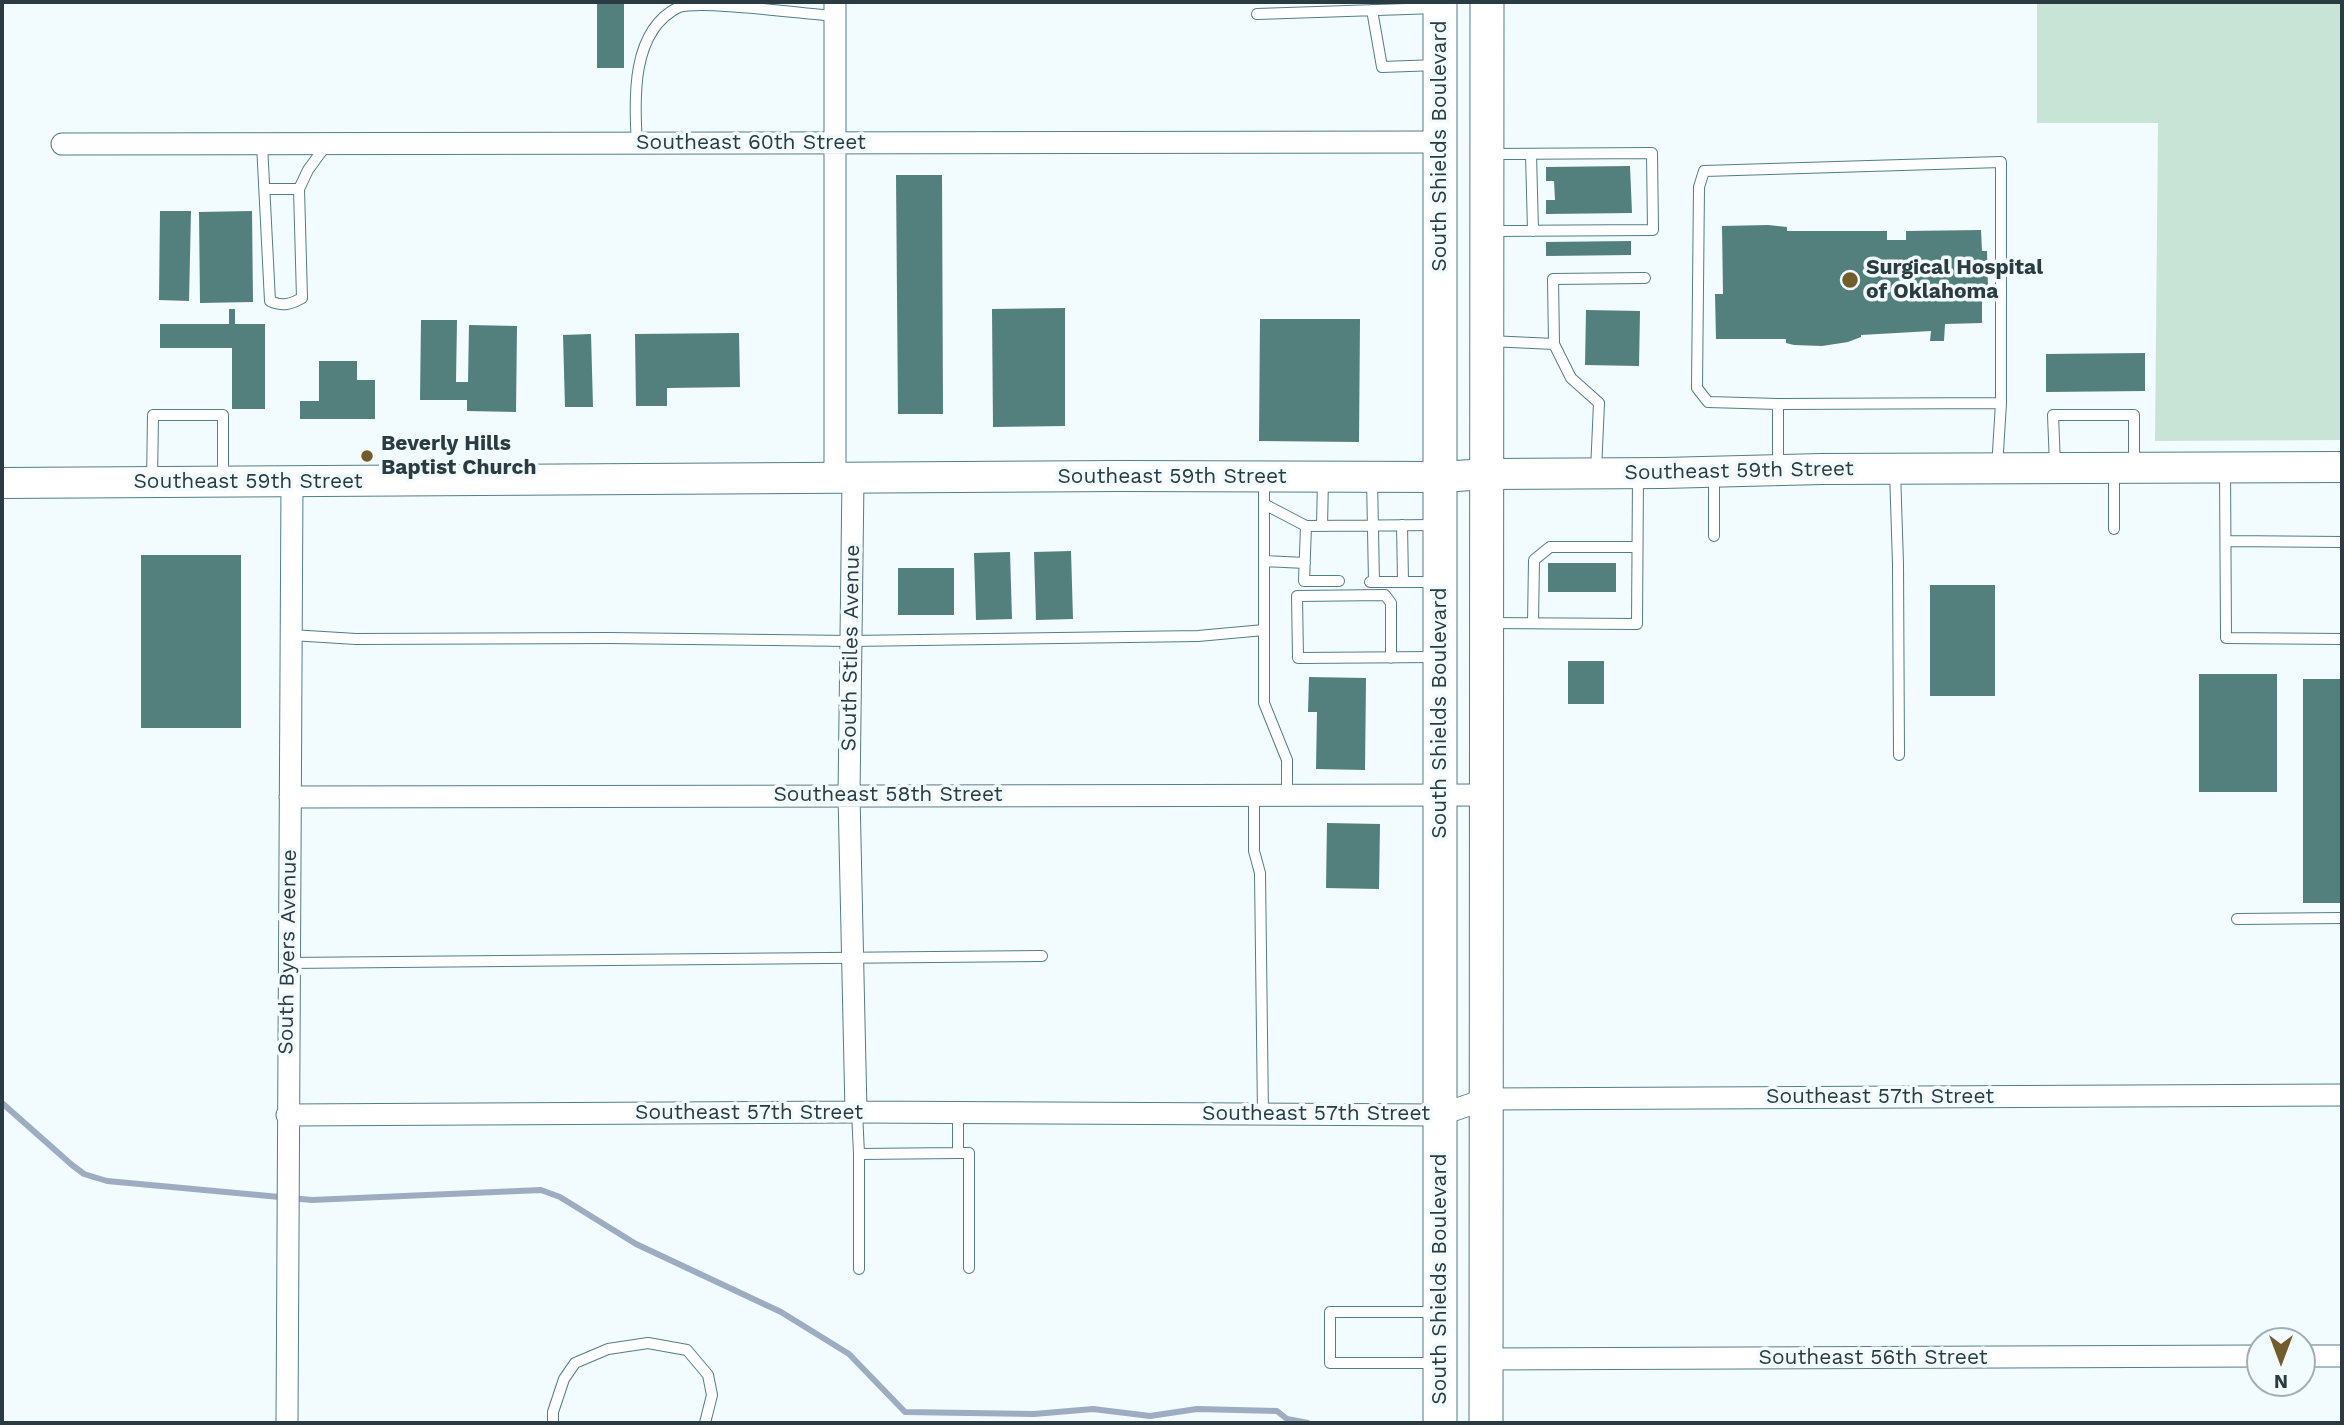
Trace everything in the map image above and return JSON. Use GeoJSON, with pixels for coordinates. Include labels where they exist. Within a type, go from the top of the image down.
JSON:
{"type":"FeatureCollection","features":[{"type":"Feature","properties":{"kind":"main road"},"geometry":{"type":"LineString","coordinates":[[1486,1423],[1487,2]]}},
{"type":"Feature","properties":{"kind":"main road","name":"South Shields Boulevard"},"geometry":{"type":"LineString","coordinates":[[1440,5],[1440,1423]]}},
{"type":"Feature","properties":{"kind":"main road","name":"Southeast 59th Street"},"geometry":{"type":"LineString","coordinates":[[2,483],[844,478],[1264,490],[1323,477],[1778,470],[2342,467]]}},
{"type":"Feature","properties":{"kind":"street","name":"South Stiles Avenue"},"geometry":{"type":"LineString","coordinates":[[835,9],[844,478],[851,641],[849,795],[857,1112]]}},
{"type":"Feature","properties":{"kind":"street","name":"Southeast 60th Street"},"geometry":{"type":"LineString","coordinates":[[62,144],[1440,142]]}},
{"type":"Feature","properties":{"kind":"street","name":"South Byers Avenue"},"geometry":{"type":"LineString","coordinates":[[287,1423],[292,482]]}},
{"type":"Feature","properties":{"kind":"street","name":"Southeast 58th Street"},"geometry":{"type":"LineString","coordinates":[[290,797],[1487,795]]}},
{"type":"Feature","properties":{"kind":"street","name":"Southeast 57th Street"},"geometry":{"type":"LineString","coordinates":[[287,1115],[857,1112],[1440,1115],[1486,1099],[2342,1095]]}},
{"type":"Feature","properties":{"kind":"street","name":"Southeast 56th Street"},"geometry":{"type":"LineString","coordinates":[[1486,1359],[2246,1356]]}},
{"type":"Feature","properties":{"kind":"street"},"geometry":{"type":"LineString","coordinates":[[2316,1356],[2342,1356]]}},
{"type":"Feature","properties":{"kind":"lane"},"geometry":{"type":"LineString","coordinates":[[637,144],[635,109],[638,68],[648,41],[660,20],[681,6],[706,3],[835,9]]}},
{"type":"Feature","properties":{"kind":"lane"},"geometry":{"type":"LineString","coordinates":[[1257,14],[1440,5]]}},
{"type":"Feature","properties":{"kind":"lane"},"geometry":{"type":"LineString","coordinates":[[1372,10],[1382,67],[1440,64]]}},
{"type":"Feature","properties":{"kind":"lane"},"geometry":{"type":"LineString","coordinates":[[262,144],[270,301],[290,304],[302,298],[299,189],[308,170],[327,144]]}},
{"type":"Feature","properties":{"kind":"lane"},"geometry":{"type":"LineString","coordinates":[[1487,155],[1652,153],[1653,230],[1487,231]]}},
{"type":"Feature","properties":{"kind":"lane"},"geometry":{"type":"LineString","coordinates":[[1531,154],[1533,231]]}},
{"type":"Feature","properties":{"kind":"lane"},"geometry":{"type":"LineString","coordinates":[[1997,468],[2001,403],[2001,162],[1704,171],[1699,187],[1698,388],[1708,402],[2001,403]]}},
{"type":"Feature","properties":{"kind":"lane"},"geometry":{"type":"LineString","coordinates":[[265,189],[299,189]]}},
{"type":"Feature","properties":{"kind":"lane"},"geometry":{"type":"LineString","coordinates":[[1595,474],[1599,403],[1571,378],[1554,344],[1553,279],[1645,278]]}},
{"type":"Feature","properties":{"kind":"lane"},"geometry":{"type":"LineString","coordinates":[[1487,341],[1554,344]]}},
{"type":"Feature","properties":{"kind":"lane"},"geometry":{"type":"LineString","coordinates":[[1778,404],[1778,470]]}},
{"type":"Feature","properties":{"kind":"lane"},"geometry":{"type":"LineString","coordinates":[[152,482],[153,415],[223,415],[223,482]]}},
{"type":"Feature","properties":{"kind":"lane"},"geometry":{"type":"LineString","coordinates":[[2055,468],[2053,415],[2134,415],[2114,529]]}},
{"type":"Feature","properties":{"kind":"lane"},"geometry":{"type":"LineString","coordinates":[[2225,467],[2226,638],[2342,639]]}},
{"type":"Feature","properties":{"kind":"lane"},"geometry":{"type":"LineString","coordinates":[[1895,469],[1899,755]]}},
{"type":"Feature","properties":{"kind":"lane"},"geometry":{"type":"LineString","coordinates":[[1713,536],[1714,472]]}},
{"type":"Feature","properties":{"kind":"lane"},"geometry":{"type":"LineString","coordinates":[[1487,623],[1637,624],[1638,473]]}},
{"type":"Feature","properties":{"kind":"lane"},"geometry":{"type":"LineString","coordinates":[[1322,526],[1323,477]]}},
{"type":"Feature","properties":{"kind":"lane"},"geometry":{"type":"LineString","coordinates":[[1372,477],[1374,525],[1371,582],[1441,582]]}},
{"type":"Feature","properties":{"kind":"lane"},"geometry":{"type":"LineString","coordinates":[[1264,490],[1306,526],[1441,525]]}},
{"type":"Feature","properties":{"kind":"lane"},"geometry":{"type":"LineString","coordinates":[[1264,490],[1264,703],[1287,761],[1287,795]]}},
{"type":"Feature","properties":{"kind":"lane"},"geometry":{"type":"LineString","coordinates":[[1402,525],[1403,581]]}},
{"type":"Feature","properties":{"kind":"lane"},"geometry":{"type":"LineString","coordinates":[[1306,526],[1304,581],[1339,581]]}},
{"type":"Feature","properties":{"kind":"lane"},"geometry":{"type":"LineString","coordinates":[[2226,541],[2342,541]]}},
{"type":"Feature","properties":{"kind":"lane"},"geometry":{"type":"LineString","coordinates":[[1533,623],[1534,560],[1550,547],[1637,547]]}},
{"type":"Feature","properties":{"kind":"lane"},"geometry":{"type":"LineString","coordinates":[[1264,561],[1305,563]]}},
{"type":"Feature","properties":{"kind":"lane"},"geometry":{"type":"LineString","coordinates":[[1391,658],[1391,603],[1385,595],[1297,596],[1298,658],[1391,658],[1441,657]]}},
{"type":"Feature","properties":{"kind":"lane"},"geometry":{"type":"LineString","coordinates":[[291,635],[356,639],[851,641],[1198,636],[1264,629]]}},
{"type":"Feature","properties":{"kind":"lane"},"geometry":{"type":"LineString","coordinates":[[1254,795],[1254,851],[1260,873],[1263,1115]]}},
{"type":"Feature","properties":{"kind":"lane"},"geometry":{"type":"LineString","coordinates":[[2237,919],[2342,918]]}},
{"type":"Feature","properties":{"kind":"lane"},"geometry":{"type":"LineString","coordinates":[[288,963],[1042,956]]}},
{"type":"Feature","properties":{"kind":"lane"},"geometry":{"type":"LineString","coordinates":[[857,1112],[859,1269]]}},
{"type":"Feature","properties":{"kind":"lane"},"geometry":{"type":"LineString","coordinates":[[958,1113],[958,1153]]}},
{"type":"Feature","properties":{"kind":"lane"},"geometry":{"type":"LineString","coordinates":[[859,1154],[969,1153],[969,1268]]}},
{"type":"Feature","properties":{"kind":"lane"},"geometry":{"type":"LineString","coordinates":[[1440,1312],[1330,1312],[1330,1363],[1440,1363]]}},
{"type":"Feature","properties":{"kind":"lane"},"geometry":{"type":"LineString","coordinates":[[553,1423],[553,1412],[565,1379],[575,1363],[608,1349],[648,1343],[687,1350],[708,1375],[712,1395],[705,1423]]}},
{"type":"Feature","properties":{"kind":"green space"},"geometry":{"type":"Polygon","coordinates":[[[2037,2],[2342,2],[2342,440],[2155,441],[2158,123],[2037,123],[2037,2]]]}},
{"type":"Feature","properties":{"kind":"building"},"geometry":{"type":"Polygon","coordinates":[[[597,2],[624,2],[624,68],[597,68],[597,2]]]}},
{"type":"Feature","properties":{"kind":"building"},"geometry":{"type":"Polygon","coordinates":[[[1630,166],[1632,213],[1546,214],[1546,200],[1555,200],[1554,181],[1546,181],[1546,167],[1630,166]]]}},
{"type":"Feature","properties":{"kind":"building"},"geometry":{"type":"Polygon","coordinates":[[[896,175],[942,175],[943,414],[898,414],[896,175]]]}},
{"type":"Feature","properties":{"kind":"building"},"geometry":{"type":"Polygon","coordinates":[[[160,211],[191,211],[189,301],[159,300],[160,211]]]}},
{"type":"Feature","properties":{"kind":"building"},"geometry":{"type":"Polygon","coordinates":[[[252,211],[253,302],[200,303],[199,212],[252,211]]]}},
{"type":"Feature","properties":{"kind":"building"},"geometry":{"type":"Polygon","coordinates":[[[1722,226],[1787,227],[1787,231],[1887,231],[1887,240],[1906,240],[1906,231],[1981,230],[1982,251],[1987,251],[1988,288],[1982,288],[1982,323],[1945,324],[1944,341],[1930,341],[1931,331],[1861,335],[1848,342],[1822,346],[1794,345],[1786,343],[1786,339],[1716,339],[1715,294],[1723,294],[1722,226]]]}},
{"type":"Feature","properties":{"kind":"building"},"geometry":{"type":"Polygon","coordinates":[[[1631,241],[1631,255],[1546,256],[1546,242],[1631,241]]]}},
{"type":"Feature","properties":{"kind":"building"},"geometry":{"type":"Polygon","coordinates":[[[1065,308],[1065,426],[993,427],[992,309],[1065,308]]]}},
{"type":"Feature","properties":{"kind":"building"},"geometry":{"type":"Polygon","coordinates":[[[229,309],[235,309],[235,324],[265,324],[265,409],[232,409],[232,348],[160,348],[160,324],[229,324],[229,309]]]}},
{"type":"Feature","properties":{"kind":"building"},"geometry":{"type":"Polygon","coordinates":[[[1586,310],[1640,311],[1639,366],[1585,365],[1586,310]]]}},
{"type":"Feature","properties":{"kind":"building"},"geometry":{"type":"Polygon","coordinates":[[[1260,319],[1360,319],[1359,442],[1259,441],[1260,319]]]}},
{"type":"Feature","properties":{"kind":"building"},"geometry":{"type":"Polygon","coordinates":[[[421,320],[457,320],[456,382],[468,382],[469,325],[517,326],[516,412],[467,411],[467,400],[420,400],[421,320]]]}},
{"type":"Feature","properties":{"kind":"building"},"geometry":{"type":"Polygon","coordinates":[[[739,333],[740,387],[667,388],[667,406],[636,406],[635,334],[739,333]]]}},
{"type":"Feature","properties":{"kind":"building"},"geometry":{"type":"Polygon","coordinates":[[[591,334],[593,407],[565,407],[563,335],[591,334]]]}},
{"type":"Feature","properties":{"kind":"building"},"geometry":{"type":"Polygon","coordinates":[[[2145,353],[2145,391],[2046,392],[2046,354],[2145,353]]]}},
{"type":"Feature","properties":{"kind":"building"},"geometry":{"type":"Polygon","coordinates":[[[319,361],[357,361],[357,380],[375,380],[375,419],[300,419],[300,401],[319,401],[319,361]]]}},
{"type":"Feature","properties":{"kind":"building"},"geometry":{"type":"Polygon","coordinates":[[[1071,551],[1073,619],[1036,620],[1034,552],[1071,551]]]}},
{"type":"Feature","properties":{"kind":"building"},"geometry":{"type":"Polygon","coordinates":[[[1010,552],[1012,619],[976,620],[974,553],[1010,552]]]}},
{"type":"Feature","properties":{"kind":"building"},"geometry":{"type":"Polygon","coordinates":[[[141,555],[241,555],[241,728],[141,728],[141,555]]]}},
{"type":"Feature","properties":{"kind":"building"},"geometry":{"type":"Polygon","coordinates":[[[1548,563],[1616,563],[1616,592],[1548,592],[1548,563]]]}},
{"type":"Feature","properties":{"kind":"building"},"geometry":{"type":"Polygon","coordinates":[[[898,568],[954,568],[954,615],[898,615],[898,568]]]}},
{"type":"Feature","properties":{"kind":"building"},"geometry":{"type":"Polygon","coordinates":[[[1930,585],[1995,585],[1995,696],[1930,696],[1930,585]]]}},
{"type":"Feature","properties":{"kind":"building"},"geometry":{"type":"Polygon","coordinates":[[[1568,661],[1604,661],[1604,704],[1568,704],[1568,661]]]}},
{"type":"Feature","properties":{"kind":"building"},"geometry":{"type":"Polygon","coordinates":[[[2199,674],[2277,674],[2277,792],[2199,792],[2199,674]]]}},
{"type":"Feature","properties":{"kind":"building"},"geometry":{"type":"Polygon","coordinates":[[[1309,677],[1366,678],[1365,770],[1316,769],[1317,712],[1308,712],[1309,677]]]}},
{"type":"Feature","properties":{"kind":"building"},"geometry":{"type":"Polygon","coordinates":[[[2303,679],[2342,679],[2342,903],[2303,903],[2303,679]]]}},
{"type":"Feature","properties":{"kind":"building"},"geometry":{"type":"Polygon","coordinates":[[[1327,823],[1380,824],[1379,889],[1326,888],[1327,823]]]}},
{"type":"Feature","properties":{"kind":"waterway"},"geometry":{"type":"LineString","coordinates":[[2,1103],[84,1174],[107,1181],[312,1200],[541,1190],[560,1197],[636,1244],[781,1312],[849,1354],[905,1412],[1034,1414],[1093,1409],[1150,1416],[1197,1409],[1277,1411],[1287,1419],[1308,1423]]}},
{"type":"Feature","properties":{"kind":"place","name":"Surgical Hospital of Oklahoma"},"geometry":{"type":"Point","coordinates":[1850,280]}},
{"type":"Feature","properties":{"kind":"place","name":"Beverly Hills Baptist Church"},"geometry":{"type":"Point","coordinates":[367,456]}}]}
